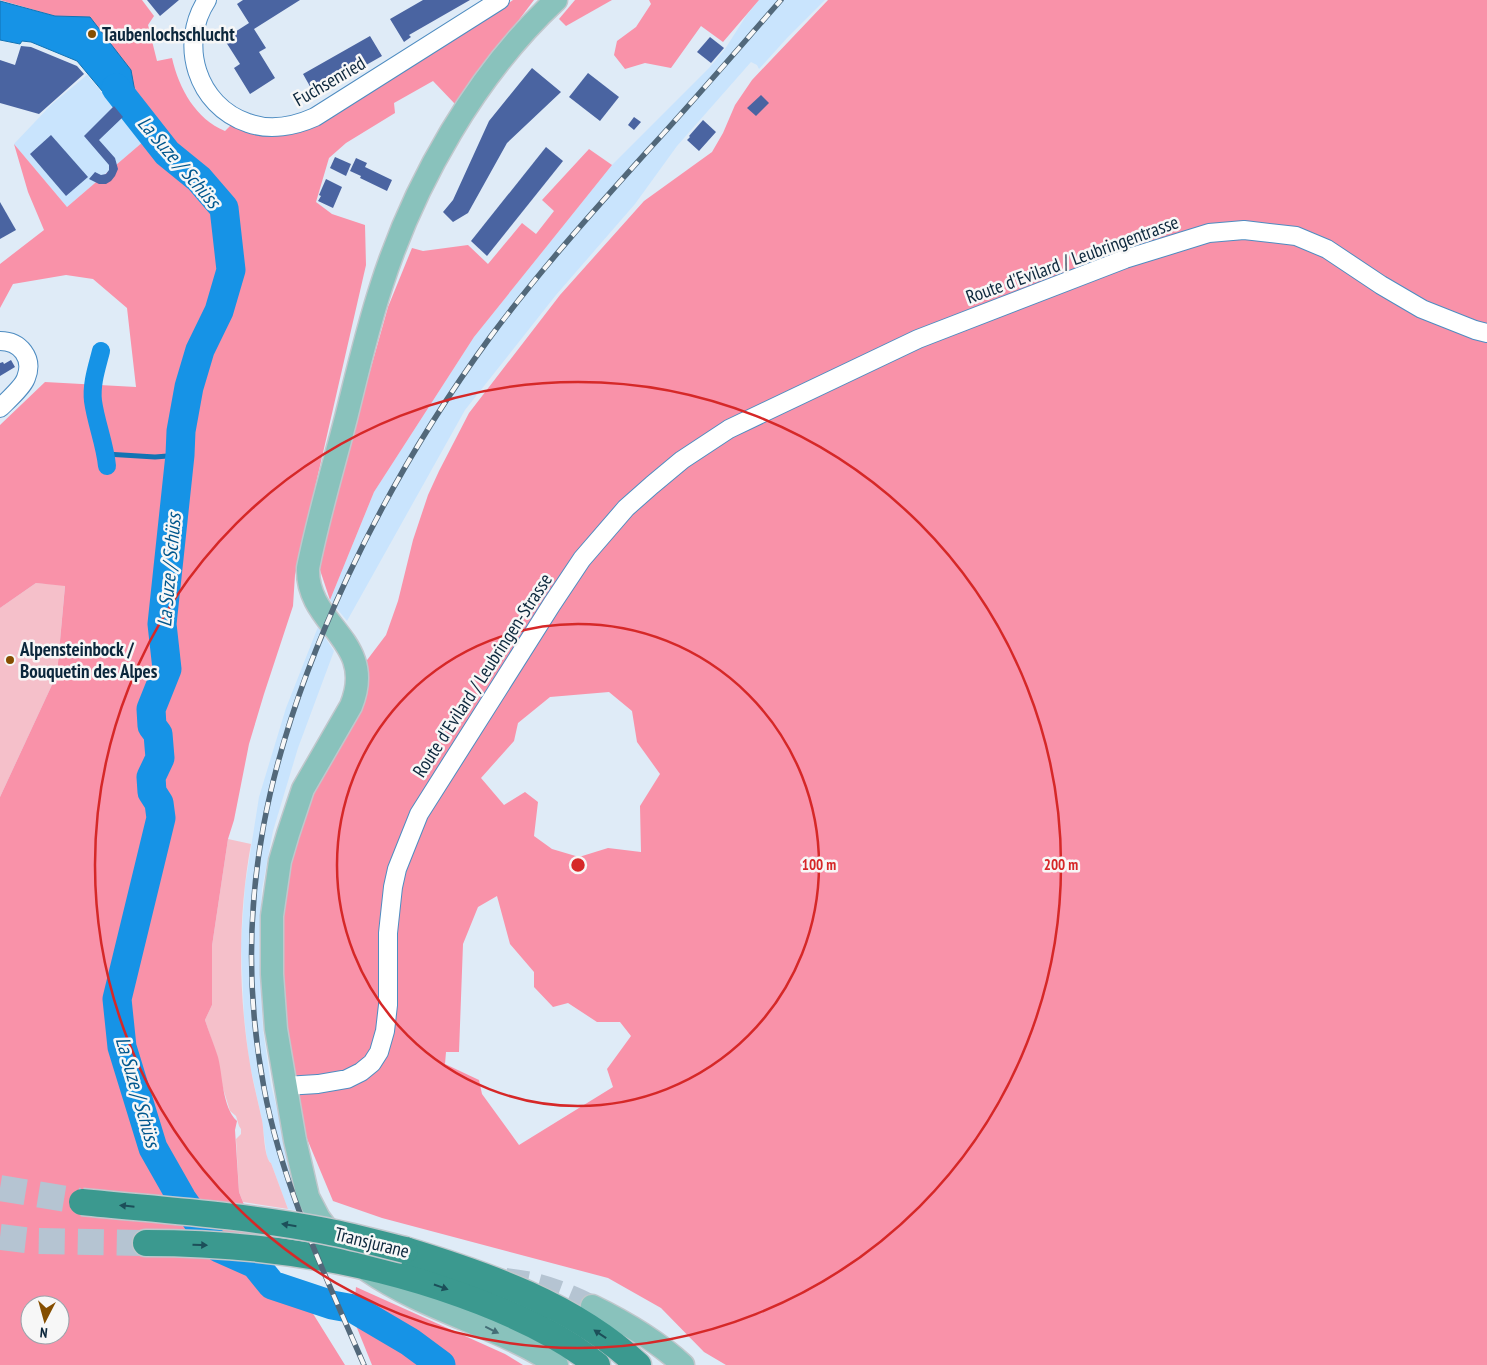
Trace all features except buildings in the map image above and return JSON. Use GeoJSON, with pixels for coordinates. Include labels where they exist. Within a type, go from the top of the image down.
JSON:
{"type":"FeatureCollection","features":[{"type":"Feature","properties":{"kind":"highway","name":"Transjurane"},"geometry":{"type":"LineString","coordinates":[[81,1201],[220,1215],[283,1224],[330,1232],[404,1250],[479,1275],[538,1299],[595,1330],[638,1365]]}},
{"type":"Feature","properties":{"kind":"highway","name":"Transjurane"},"geometry":{"type":"LineString","coordinates":[[149,1243],[229,1246],[289,1252],[355,1264],[410,1278],[467,1296],[529,1322],[554,1335],[597,1365]]}},
{"type":"Feature","properties":{"kind":"main road"},"geometry":{"type":"LineString","coordinates":[[556,0],[517,41],[482,84],[447,139],[408,216],[379,295],[311,555],[308,576],[314,599],[350,649],[356,664],[358,681],[351,706],[303,789],[288,834],[278,871],[272,916],[272,964],[276,1030],[285,1086],[305,1187],[319,1218],[348,1254],[375,1276],[420,1300],[480,1324],[557,1365]]}},
{"type":"Feature","properties":{"kind":"main road"},"geometry":{"type":"LineString","coordinates":[[301,1160],[336,1218]]}},
{"type":"Feature","properties":{"kind":"main road"},"geometry":{"type":"LineString","coordinates":[[592,1306],[644,1334],[683,1365]]}},
{"type":"Feature","properties":{"kind":"street","name":"Fuchsenried"},"geometry":{"type":"LineString","coordinates":[[207,0],[195,27],[193,42],[196,67],[203,86],[214,101],[229,114],[248,123],[274,127],[303,122],[315,117],[500,0]]}},
{"type":"Feature","properties":{"kind":"street","name":"Route d'Evilard / Leubringentrasse"},"geometry":{"type":"LineString","coordinates":[[865,363],[918,338],[1125,258],[1209,233],[1244,230],[1296,236],[1327,249],[1381,285],[1422,309],[1474,330],[1487,333]]}},
{"type":"Feature","properties":{"kind":"street"},"geometry":{"type":"LineString","coordinates":[[0,340],[9,341],[21,348],[26,355],[28,367],[26,380],[0,408]]}},
{"type":"Feature","properties":{"kind":"street","name":"Route d'Evilard / Leubringen-Strasse"},"geometry":{"type":"LineString","coordinates":[[285,1086],[318,1084],[347,1079],[361,1072],[372,1063],[380,1052],[388,1005],[390,907],[397,869],[407,841],[419,814],[435,787],[582,559],[626,508],[682,460],[729,429],[865,363]]}},
{"type":"Feature","properties":{"kind":"shaded area"},"geometry":{"type":"Polygon","coordinates":[[[0,0],[142,0],[154,16],[148,25],[157,61],[172,58],[179,81],[190,102],[205,119],[225,131],[232,124],[305,122],[474,27],[513,0],[534,0],[455,104],[433,81],[394,103],[395,113],[346,143],[329,158],[316,202],[332,214],[365,225],[366,265],[295,575],[293,606],[249,744],[234,820],[228,839],[212,946],[212,1005],[205,1020],[218,1057],[228,1108],[237,1121],[235,1130],[239,1192],[265,1258],[312,1312],[345,1365],[0,1365],[0,797],[57,674],[65,586],[36,583],[0,608],[0,425],[45,382],[136,387],[127,308],[93,279],[66,275],[13,284],[0,308],[0,264],[44,230],[28,192],[14,144],[67,207],[144,141],[90,18],[55,16],[0,0]]]}},
{"type":"Feature","properties":{"kind":"shaded area"},"geometry":{"type":"Polygon","coordinates":[[[575,0],[612,0],[566,26],[559,19],[575,0]]]}},
{"type":"Feature","properties":{"kind":"shaded area"},"geometry":{"type":"Polygon","coordinates":[[[649,0],[759,0],[723,42],[701,26],[671,68],[645,63],[625,69],[614,55],[617,41],[636,27],[651,4],[649,0]]]}},
{"type":"Feature","properties":{"kind":"shaded area"},"geometry":{"type":"Polygon","coordinates":[[[759,0],[825,0],[759,69],[757,65],[751,62],[677,146],[635,204],[556,295],[465,410],[347,621],[330,600],[374,492],[474,337],[612,165],[709,68],[725,49],[746,16],[759,0]]]}},
{"type":"Feature","properties":{"kind":"shaded area"},"geometry":{"type":"Polygon","coordinates":[[[828,0],[1487,0],[1487,1365],[726,1365],[704,1352],[661,1308],[608,1278],[382,1218],[333,1201],[285,1086],[275,890],[358,672],[386,635],[398,601],[413,540],[428,495],[469,413],[560,295],[644,201],[712,152],[723,133],[735,105],[752,80],[828,0]],[[609,692],[550,697],[518,723],[514,741],[481,778],[504,805],[525,792],[538,802],[534,836],[552,849],[579,857],[608,848],[641,852],[640,806],[660,774],[637,742],[632,711],[609,692]],[[497,896],[478,907],[463,944],[459,1052],[446,1052],[445,1064],[479,1080],[482,1094],[519,1145],[613,1087],[607,1069],[631,1036],[620,1022],[597,1022],[568,1003],[553,1007],[534,987],[534,972],[510,944],[497,896]]]}},
{"type":"Feature","properties":{"kind":"shaded area"},"geometry":{"type":"Polygon","coordinates":[[[87,75],[144,141],[67,207],[14,144],[51,105],[87,75]]]}},
{"type":"Feature","properties":{"kind":"shaded area"},"geometry":{"type":"Polygon","coordinates":[[[589,149],[612,165],[474,337],[374,492],[330,600],[320,570],[322,542],[388,307],[412,248],[423,251],[468,245],[488,264],[522,223],[536,234],[554,211],[542,200],[589,149]]]}},
{"type":"Feature","properties":{"kind":"shaded area"},"geometry":{"type":"Polygon","coordinates":[[[36,583],[65,585],[57,674],[0,797],[0,608],[36,583]]]}},
{"type":"Feature","properties":{"kind":"shaded area"},"geometry":{"type":"Polygon","coordinates":[[[318,627],[334,651],[298,748],[273,831],[262,889],[259,945],[263,1030],[271,1085],[292,1169],[306,1212],[288,1209],[271,1163],[267,1158],[262,1120],[249,1061],[244,1016],[241,944],[245,886],[259,797],[286,708],[318,627]]]}},
{"type":"Feature","properties":{"kind":"shaded area"},"geometry":{"type":"Polygon","coordinates":[[[228,839],[251,844],[242,926],[243,1009],[250,1064],[262,1120],[267,1156],[288,1209],[243,1202],[239,1192],[236,1139],[241,1134],[241,1129],[236,1116],[230,1111],[222,1085],[218,1059],[205,1020],[212,1005],[212,946],[228,839]]]}},
{"type":"Feature","properties":{"kind":"shaded area"},"geometry":{"type":"Polygon","coordinates":[[[356,1287],[505,1354],[523,1365],[372,1365],[353,1318],[356,1287]]]}},
{"type":"Feature","properties":{"kind":"water"},"geometry":{"type":"Polygon","coordinates":[[[0,1],[55,16],[90,17],[131,70],[144,141],[77,61],[31,42],[22,41],[20,44],[0,40],[0,1]]]}},
{"type":"Feature","properties":{"kind":"waterway","name":"La Suze / Schüss"},"geometry":{"type":"LineString","coordinates":[[116,88],[167,153],[199,179],[224,208],[231,270],[219,311],[200,350],[189,387],[181,431],[162,624],[167,669],[151,709],[152,726],[158,734],[160,758],[151,777],[152,792],[159,803],[161,818],[117,999],[122,1047],[153,1148],[182,1199],[207,1235],[219,1248],[255,1264],[272,1285],[332,1305],[354,1309],[410,1342],[441,1365]]}},
{"type":"Feature","properties":{"kind":"waterway"},"geometry":{"type":"LineString","coordinates":[[101,351],[93,388],[93,401],[107,466]]}},
{"type":"Feature","properties":{"kind":"waterway"},"geometry":{"type":"LineString","coordinates":[[106,454],[155,457],[180,455]]}},
{"type":"Feature","properties":{"kind":"tunnel"},"geometry":{"type":"LineString","coordinates":[[0,1188],[79,1201]]}},
{"type":"Feature","properties":{"kind":"tunnel"},"geometry":{"type":"LineString","coordinates":[[0,1237],[34,1241],[146,1243]]}},
{"type":"Feature","properties":{"kind":"tunnel"},"geometry":{"type":"LineString","coordinates":[[506,1279],[550,1288],[592,1306]]}},
{"type":"Feature","properties":{"kind":"railway"},"geometry":{"type":"LineString","coordinates":[[364,1365],[293,1195],[272,1124],[264,1088],[254,1020],[251,953],[255,889],[264,825],[278,763],[297,700],[348,576],[379,513],[432,422],[471,364],[510,311],[549,263],[781,0]]}},
{"type":"Feature","properties":{"kind":"place","name":"Taubenlochschlucht"},"geometry":{"type":"Point","coordinates":[92,34]}},
{"type":"Feature","properties":{"kind":"place","name":"Alpensteinbock / Bouquetin des Alpes"},"geometry":{"type":"Point","coordinates":[10,660]}}]}
